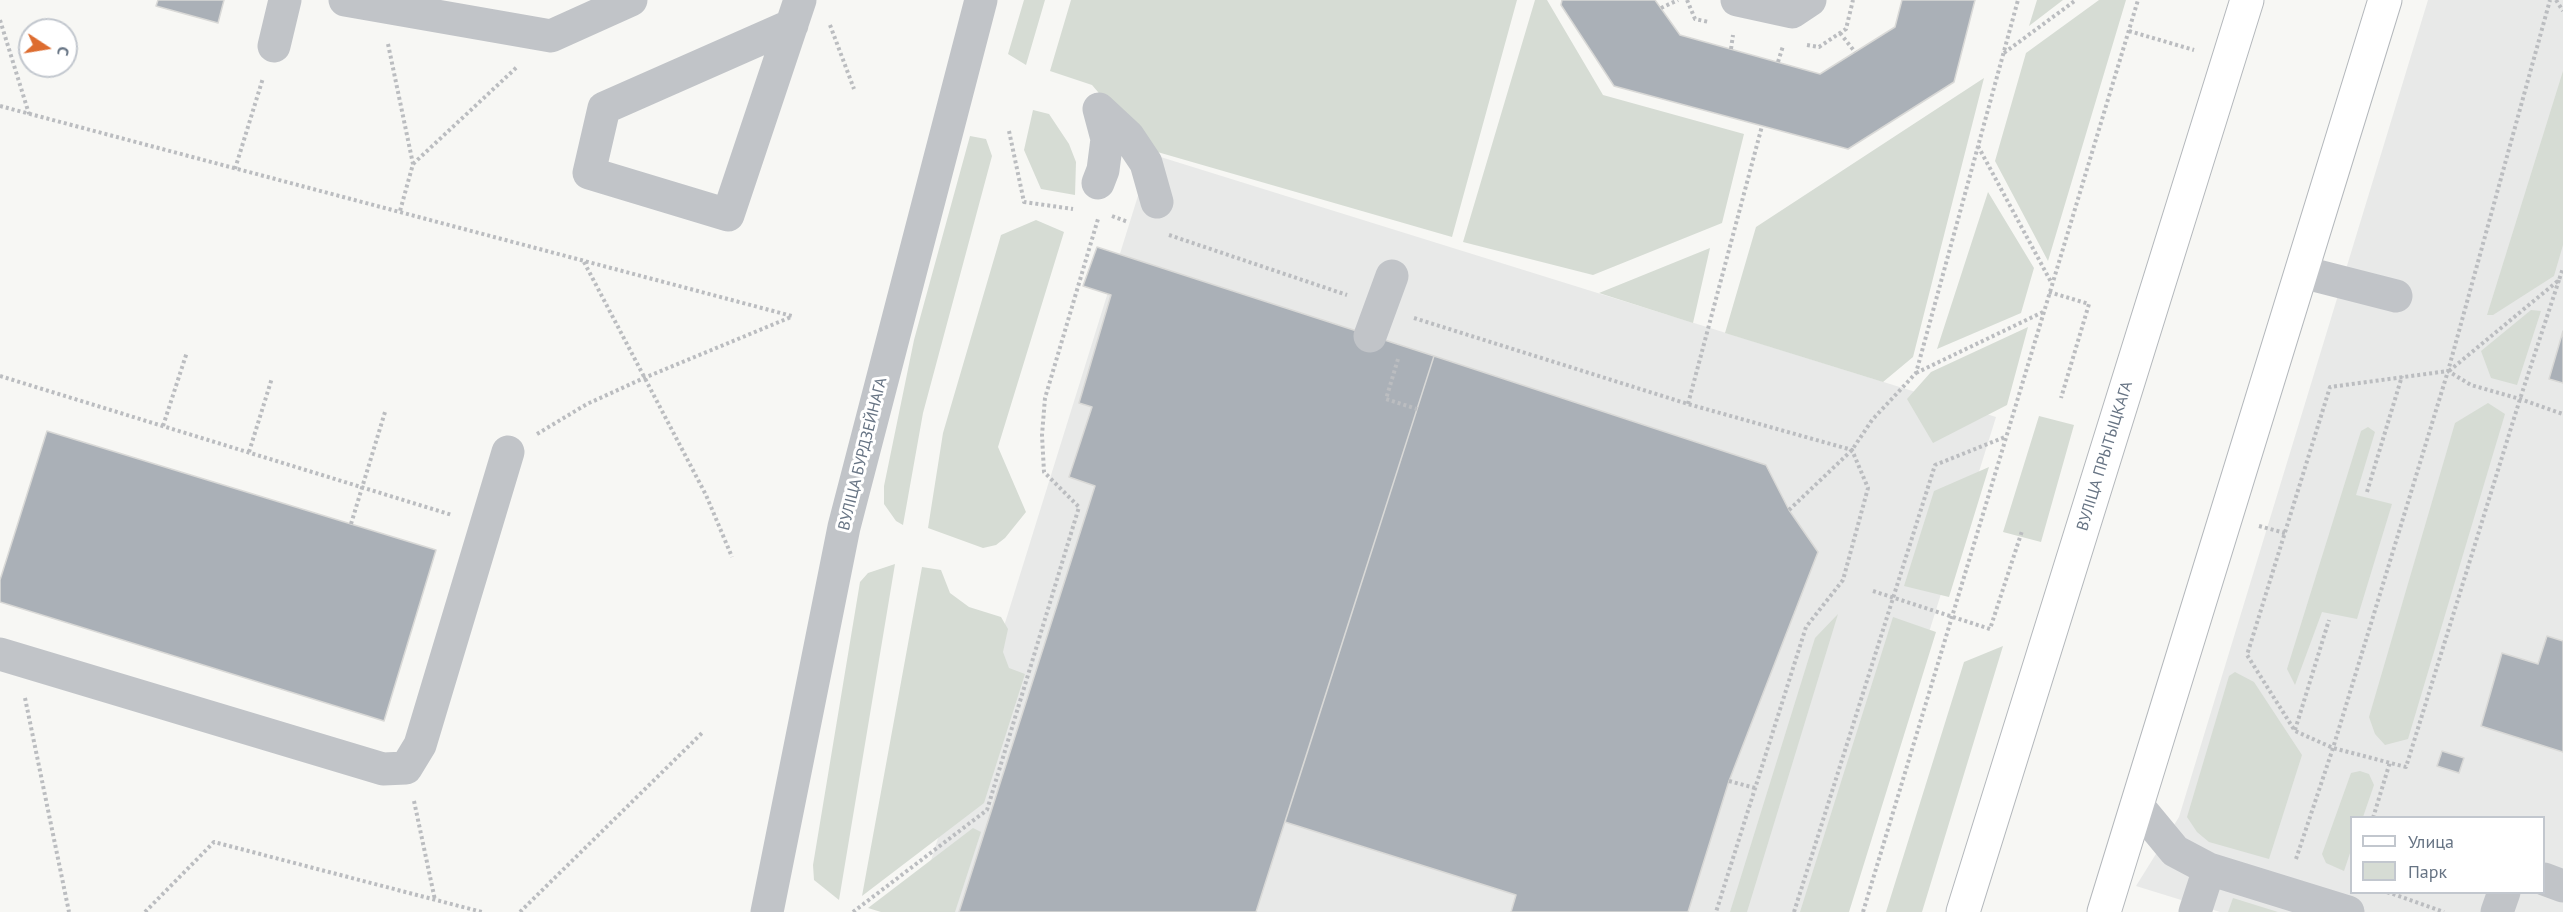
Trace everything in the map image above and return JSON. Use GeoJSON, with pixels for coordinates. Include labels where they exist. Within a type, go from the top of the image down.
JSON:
{"type":"FeatureCollection","features":[{"type":"Feature","properties":{"kind":"main road","name":"ВУЛІЦА ПРЫТЫЦКАГА"},"geometry":{"type":"LineString","coordinates":[[1963,912],[2247,0]]}},
{"type":"Feature","properties":{"kind":"main road"},"geometry":{"type":"LineString","coordinates":[[2104,912],[2385,0]]}},
{"type":"Feature","properties":{"kind":"street"},"geometry":{"type":"LineString","coordinates":[[274,46],[285,0]]}},
{"type":"Feature","properties":{"kind":"street"},"geometry":{"type":"LineString","coordinates":[[345,0],[551,36],[614,4]]}},
{"type":"Feature","properties":{"kind":"street","name":"ВУЛІЦА БУРДЗЕЙНАГА"},"geometry":{"type":"LineString","coordinates":[[767,912],[844,527],[981,0]]}},
{"type":"Feature","properties":{"kind":"street"},"geometry":{"type":"LineString","coordinates":[[1737,0],[1792,12],[1810,0]]}},
{"type":"Feature","properties":{"kind":"street"},"geometry":{"type":"LineString","coordinates":[[796,12],[728,215],[589,173],[604,108],[796,12]]}},
{"type":"Feature","properties":{"kind":"street"},"geometry":{"type":"LineString","coordinates":[[1094,202],[1103,170],[1107,139],[1099,108],[1128,136],[1146,163],[1160,218]]}},
{"type":"Feature","properties":{"kind":"street"},"geometry":{"type":"LineString","coordinates":[[2302,272],[2396,296]]}},
{"type":"Feature","properties":{"kind":"street"},"geometry":{"type":"LineString","coordinates":[[1375,321],[1392,276]]}},
{"type":"Feature","properties":{"kind":"street"},"geometry":{"type":"LineString","coordinates":[[9,657],[383,769],[406,768],[420,745],[508,452]]}},
{"type":"Feature","properties":{"kind":"street"},"geometry":{"type":"LineString","coordinates":[[2137,805],[2175,851],[2209,869],[2348,912]]}},
{"type":"Feature","properties":{"kind":"street"},"geometry":{"type":"LineString","coordinates":[[2195,912],[2209,869]]}},
{"type":"Feature","properties":{"kind":"street"},"geometry":{"type":"LineString","coordinates":[[2545,879],[2563,886]]}},
{"type":"Feature","properties":{"kind":"street"},"geometry":{"type":"LineString","coordinates":[[2497,912],[2503,894]]}},
{"type":"Feature","properties":{"kind":"path"},"geometry":{"type":"LineString","coordinates":[[1661,8],[1678,0]]}},
{"type":"Feature","properties":{"kind":"path"},"geometry":{"type":"LineString","coordinates":[[1916,373],[2018,0]]}},
{"type":"Feature","properties":{"kind":"path"},"geometry":{"type":"LineString","coordinates":[[2002,54],[2076,0]]}},
{"type":"Feature","properties":{"kind":"path"},"geometry":{"type":"LineString","coordinates":[[1863,912],[2138,0]]}},
{"type":"Feature","properties":{"kind":"path"},"geometry":{"type":"LineString","coordinates":[[2286,891],[2333,748],[2448,371],[2550,0]]}},
{"type":"Feature","properties":{"kind":"path"},"geometry":{"type":"LineString","coordinates":[[2556,0],[2563,11]]}},
{"type":"Feature","properties":{"kind":"path"},"geometry":{"type":"LineString","coordinates":[[381,6],[412,164],[400,211]]}},
{"type":"Feature","properties":{"kind":"path"},"geometry":{"type":"LineString","coordinates":[[0,20],[29,114]]}},
{"type":"Feature","properties":{"kind":"path"},"geometry":{"type":"LineString","coordinates":[[828,22],[854,89]]}},
{"type":"Feature","properties":{"kind":"path"},"geometry":{"type":"LineString","coordinates":[[2129,31],[2228,60]]}},
{"type":"Feature","properties":{"kind":"path"},"geometry":{"type":"LineString","coordinates":[[1840,33],[1855,52]]}},
{"type":"Feature","properties":{"kind":"path"},"geometry":{"type":"LineString","coordinates":[[412,164],[551,36]]}},
{"type":"Feature","properties":{"kind":"path"},"geometry":{"type":"LineString","coordinates":[[1778,62],[1784,39]]}},
{"type":"Feature","properties":{"kind":"path"},"geometry":{"type":"LineString","coordinates":[[235,169],[274,46]]}},
{"type":"Feature","properties":{"kind":"path"},"geometry":{"type":"LineString","coordinates":[[0,106],[792,316],[587,404],[508,452]]}},
{"type":"Feature","properties":{"kind":"path"},"geometry":{"type":"LineString","coordinates":[[1688,404],[1762,126]]}},
{"type":"Feature","properties":{"kind":"path"},"geometry":{"type":"LineString","coordinates":[[853,912],[987,810],[1079,507],[1044,472],[1042,435],[1045,398],[1094,202],[1024,202],[1009,131]]}},
{"type":"Feature","properties":{"kind":"path"},"geometry":{"type":"LineString","coordinates":[[1978,146],[2052,283]]}},
{"type":"Feature","properties":{"kind":"path"},"geometry":{"type":"LineString","coordinates":[[1111,216],[1131,223]]}},
{"type":"Feature","properties":{"kind":"path"},"geometry":{"type":"LineString","coordinates":[[1160,218],[1375,321]]}},
{"type":"Feature","properties":{"kind":"path"},"geometry":{"type":"LineString","coordinates":[[584,261],[706,495],[732,557]]}},
{"type":"Feature","properties":{"kind":"path"},"geometry":{"type":"LineString","coordinates":[[2559,279],[2448,371],[2330,387],[2247,655],[2295,731],[2333,748],[2406,767],[2563,268]]}},
{"type":"Feature","properties":{"kind":"path"},"geometry":{"type":"LineString","coordinates":[[2049,292],[2089,304],[2061,398]]}},
{"type":"Feature","properties":{"kind":"path"},"geometry":{"type":"LineString","coordinates":[[1790,510],[1852,450],[1872,420],[1916,373],[2044,311]]}},
{"type":"Feature","properties":{"kind":"path"},"geometry":{"type":"LineString","coordinates":[[1408,327],[1412,317],[1688,404],[1852,450]]}},
{"type":"Feature","properties":{"kind":"path"},"geometry":{"type":"LineString","coordinates":[[1402,348],[1386,399],[1417,409]]}},
{"type":"Feature","properties":{"kind":"path"},"geometry":{"type":"LineString","coordinates":[[163,426],[187,352]]}},
{"type":"Feature","properties":{"kind":"path"},"geometry":{"type":"LineString","coordinates":[[2448,371],[2471,385],[2563,414]]}},
{"type":"Feature","properties":{"kind":"path"},"geometry":{"type":"LineString","coordinates":[[0,376],[485,525]]}},
{"type":"Feature","properties":{"kind":"path"},"geometry":{"type":"LineString","coordinates":[[2367,492],[2402,376]]}},
{"type":"Feature","properties":{"kind":"path"},"geometry":{"type":"LineString","coordinates":[[249,452],[272,378]]}},
{"type":"Feature","properties":{"kind":"path"},"geometry":{"type":"LineString","coordinates":[[351,524],[385,412]]}},
{"type":"Feature","properties":{"kind":"path"},"geometry":{"type":"LineString","coordinates":[[1794,912],[1935,465],[2006,437]]}},
{"type":"Feature","properties":{"kind":"path"},"geometry":{"type":"LineString","coordinates":[[1716,912],[1806,627],[1843,579],[1868,488],[1852,450]]}},
{"type":"Feature","properties":{"kind":"path"},"geometry":{"type":"LineString","coordinates":[[1873,591],[1990,629],[2022,531]]}},
{"type":"Feature","properties":{"kind":"path"},"geometry":{"type":"LineString","coordinates":[[2295,731],[2329,620]]}},
{"type":"Feature","properties":{"kind":"path"},"geometry":{"type":"LineString","coordinates":[[9,657],[69,912]]}},
{"type":"Feature","properties":{"kind":"path"},"geometry":{"type":"LineString","coordinates":[[520,912],[703,732]]}},
{"type":"Feature","properties":{"kind":"path"},"geometry":{"type":"LineString","coordinates":[[2374,816],[2390,762]]}},
{"type":"Feature","properties":{"kind":"path"},"geometry":{"type":"LineString","coordinates":[[406,768],[435,900]]}},
{"type":"Feature","properties":{"kind":"path"},"geometry":{"type":"LineString","coordinates":[[1729,781],[1755,788]]}},
{"type":"Feature","properties":{"kind":"path"},"geometry":{"type":"LineString","coordinates":[[145,912],[214,842],[482,912]]}},
{"type":"Feature","properties":{"kind":"path"},"geometry":{"type":"LineString","coordinates":[[2394,894],[2444,912]]}},
{"type":"Feature","properties":{"kind":"shaded area"},"geometry":{"type":"Polygon","coordinates":[[[2428,0],[2563,0],[2563,912],[2220,912],[2136,886],[2179,817],[2428,0]]]}},
{"type":"Feature","properties":{"kind":"shaded area"},"geometry":{"type":"Polygon","coordinates":[[[1151,154],[1996,417],[1842,912],[915,912],[1151,154]]]}},
{"type":"Feature","properties":{"kind":"green space"},"geometry":{"type":"Polygon","coordinates":[[[1024,0],[1045,0],[1026,65],[1008,54],[1024,0]]]}},
{"type":"Feature","properties":{"kind":"green space"},"geometry":{"type":"Polygon","coordinates":[[[1071,0],[1517,0],[1452,237],[1147,149],[1092,85],[1050,71],[1071,0]]]}},
{"type":"Feature","properties":{"kind":"green space"},"geometry":{"type":"Polygon","coordinates":[[[1535,0],[1547,0],[1603,95],[1744,134],[1722,223],[1593,275],[1463,242],[1535,0]]]}},
{"type":"Feature","properties":{"kind":"green space"},"geometry":{"type":"Polygon","coordinates":[[[2037,0],[2063,0],[2029,26],[2037,0]]]}},
{"type":"Feature","properties":{"kind":"green space"},"geometry":{"type":"Polygon","coordinates":[[[2099,0],[2126,0],[2048,261],[1995,161],[2026,53],[2099,0]]]}},
{"type":"Feature","properties":{"kind":"green space"},"geometry":{"type":"Polygon","coordinates":[[[2563,71],[2563,245],[2554,276],[2493,315],[2487,315],[2563,71]]]}},
{"type":"Feature","properties":{"kind":"green space"},"geometry":{"type":"Polygon","coordinates":[[[1984,78],[1913,357],[1883,382],[1725,333],[1756,227],[1984,78]]]}},
{"type":"Feature","properties":{"kind":"green space"},"geometry":{"type":"Polygon","coordinates":[[[1033,110],[1049,114],[1069,144],[1076,162],[1075,195],[1041,189],[1024,150],[1033,110]]]}},
{"type":"Feature","properties":{"kind":"green space"},"geometry":{"type":"Polygon","coordinates":[[[970,136],[986,139],[992,156],[923,413],[903,525],[896,521],[884,504],[884,486],[914,340],[970,136]]]}},
{"type":"Feature","properties":{"kind":"green space"},"geometry":{"type":"Polygon","coordinates":[[[1988,192],[2034,268],[2021,313],[1937,349],[1988,192]]]}},
{"type":"Feature","properties":{"kind":"green space"},"geometry":{"type":"Polygon","coordinates":[[[1036,220],[1064,232],[998,447],[1026,512],[1005,538],[996,545],[983,548],[928,528],[943,433],[1001,235],[1036,220]]]}},
{"type":"Feature","properties":{"kind":"green space"},"geometry":{"type":"Polygon","coordinates":[[[1710,248],[1693,323],[1599,293],[1710,248]]]}},
{"type":"Feature","properties":{"kind":"green space"},"geometry":{"type":"Polygon","coordinates":[[[2531,310],[2541,311],[2517,385],[2491,378],[2481,351],[2531,310]]]}},
{"type":"Feature","properties":{"kind":"green space"},"geometry":{"type":"Polygon","coordinates":[[[2028,327],[2007,405],[1933,443],[1907,399],[1931,372],[2028,327]]]}},
{"type":"Feature","properties":{"kind":"green space"},"geometry":{"type":"Polygon","coordinates":[[[2488,403],[2505,414],[2408,739],[2385,745],[2375,734],[2369,717],[2455,423],[2488,403]]]}},
{"type":"Feature","properties":{"kind":"green space"},"geometry":{"type":"Polygon","coordinates":[[[2039,416],[2074,425],[2041,542],[2003,532],[2039,416]]]}},
{"type":"Feature","properties":{"kind":"green space"},"geometry":{"type":"Polygon","coordinates":[[[2368,427],[2375,432],[2356,495],[2392,504],[2357,619],[2322,612],[2295,685],[2287,669],[2361,431],[2368,427]]]}},
{"type":"Feature","properties":{"kind":"green space"},"geometry":{"type":"Polygon","coordinates":[[[1989,467],[1949,597],[1904,586],[1934,491],[1989,467]]]}},
{"type":"Feature","properties":{"kind":"green space"},"geometry":{"type":"Polygon","coordinates":[[[895,564],[839,900],[814,880],[813,865],[860,582],[868,573],[895,564]]]}},
{"type":"Feature","properties":{"kind":"green space"},"geometry":{"type":"Polygon","coordinates":[[[922,567],[941,570],[950,593],[969,607],[1001,617],[1008,629],[1003,652],[1009,668],[1025,674],[984,803],[862,896],[922,567]]]}},
{"type":"Feature","properties":{"kind":"green space"},"geometry":{"type":"Polygon","coordinates":[[[1838,614],[1747,912],[1730,912],[1815,638],[1838,614]]]}},
{"type":"Feature","properties":{"kind":"green space"},"geometry":{"type":"Polygon","coordinates":[[[1893,617],[1936,632],[1849,912],[1800,912],[1893,617]]]}},
{"type":"Feature","properties":{"kind":"green space"},"geometry":{"type":"Polygon","coordinates":[[[2003,646],[1922,912],[1886,912],[1964,662],[2003,646]]]}},
{"type":"Feature","properties":{"kind":"green space"},"geometry":{"type":"Polygon","coordinates":[[[2235,672],[2254,682],[2302,755],[2269,859],[2209,842],[2197,832],[2187,817],[2229,676],[2235,672]]]}},
{"type":"Feature","properties":{"kind":"green space"},"geometry":{"type":"Polygon","coordinates":[[[2360,771],[2369,774],[2374,785],[2363,816],[2350,816],[2350,853],[2344,871],[2326,863],[2322,854],[2351,773],[2360,771]]]}},
{"type":"Feature","properties":{"kind":"green space"},"geometry":{"type":"Polygon","coordinates":[[[973,828],[981,832],[955,912],[881,912],[868,908],[973,828]]]}},
{"type":"Feature","properties":{"kind":"green space"},"geometry":{"type":"Polygon","coordinates":[[[2233,898],[2278,912],[2228,912],[2233,898]]]}},
{"type":"Feature","properties":{"kind":"building"},"geometry":{"type":"Polygon","coordinates":[[[158,0],[224,0],[218,23],[156,6],[158,0]]]}},
{"type":"Feature","properties":{"kind":"building"},"geometry":{"type":"Polygon","coordinates":[[[1562,0],[1655,0],[1680,35],[1820,74],[1895,27],[1902,0],[1975,0],[1954,82],[1848,149],[1614,86],[1561,5],[1562,0]]]}},
{"type":"Feature","properties":{"kind":"building"},"geometry":{"type":"Polygon","coordinates":[[[1097,247],[1434,356],[1256,912],[959,912],[1095,486],[1069,477],[1092,407],[1079,403],[1111,295],[1083,286],[1097,247]]]}},
{"type":"Feature","properties":{"kind":"building"},"geometry":{"type":"Polygon","coordinates":[[[2563,331],[2563,383],[2549,379],[2563,331]]]}},
{"type":"Feature","properties":{"kind":"building"},"geometry":{"type":"Polygon","coordinates":[[[1434,356],[1766,465],[1789,510],[1818,552],[1729,781],[1688,912],[1511,912],[1516,895],[1285,822],[1434,356]]]}},
{"type":"Feature","properties":{"kind":"building"},"geometry":{"type":"Polygon","coordinates":[[[47,431],[436,550],[384,721],[0,602],[0,580],[47,431]]]}},
{"type":"Feature","properties":{"kind":"building"},"geometry":{"type":"Polygon","coordinates":[[[2547,636],[2563,641],[2563,752],[2481,726],[2502,653],[2538,664],[2547,636]]]}},
{"type":"Feature","properties":{"kind":"building"},"geometry":{"type":"Polygon","coordinates":[[[2442,751],[2464,758],[2459,773],[2437,766],[2442,751]]]}}]}
